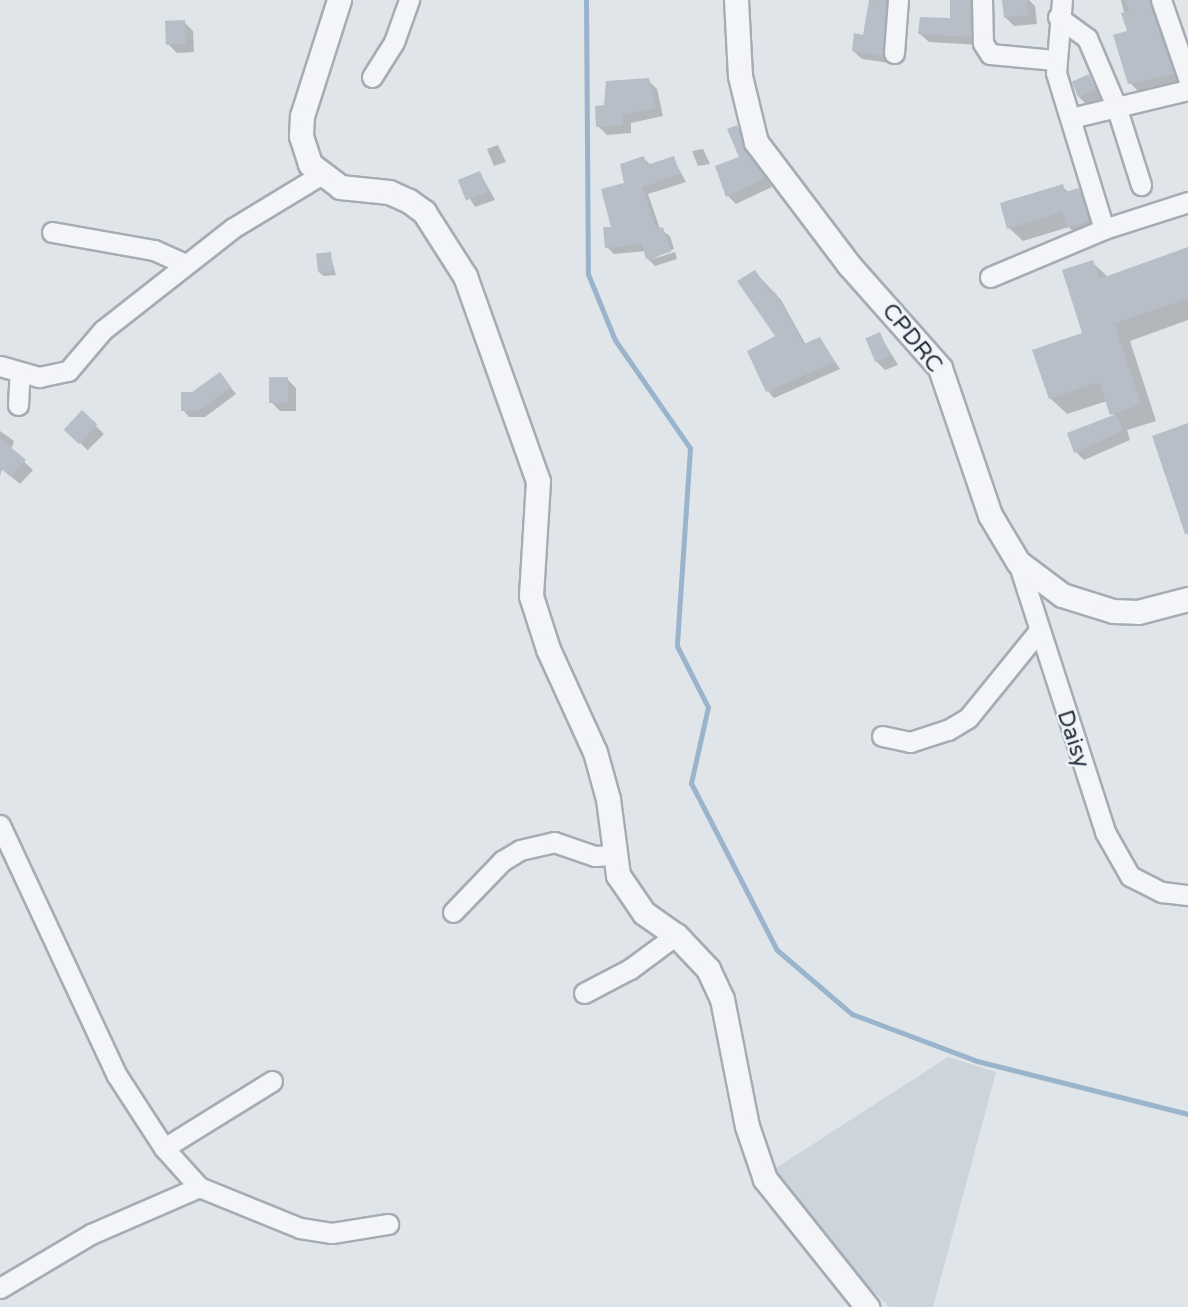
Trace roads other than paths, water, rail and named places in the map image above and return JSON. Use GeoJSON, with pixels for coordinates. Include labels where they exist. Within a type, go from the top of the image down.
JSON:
{"type":"FeatureCollection","features":[{"type":"Feature","properties":{"kind":"street"},"geometry":{"type":"LineString","coordinates":[[339,0],[302,116],[304,150],[320,175],[340,187],[389,192],[424,212],[473,294],[538,481],[531,596],[548,649],[595,752],[608,799],[618,875],[644,913],[676,935],[708,969],[722,999],[747,1126],[765,1179],[867,1307]]}},
{"type":"Feature","properties":{"kind":"street"},"geometry":{"type":"LineString","coordinates":[[372,77],[394,42],[409,0]]}},
{"type":"Feature","properties":{"kind":"street","name":"CPDRC"},"geometry":{"type":"LineString","coordinates":[[736,0],[740,76],[756,142],[849,265],[940,368],[990,515],[1018,562],[1062,595],[1114,611],[1138,612],[1188,599]]}},
{"type":"Feature","properties":{"kind":"street"},"geometry":{"type":"LineString","coordinates":[[894,53],[898,0]]}},
{"type":"Feature","properties":{"kind":"street"},"geometry":{"type":"LineString","coordinates":[[982,0],[983,43],[990,54],[1055,60]]}},
{"type":"Feature","properties":{"kind":"street"},"geometry":{"type":"LineString","coordinates":[[1161,0],[1188,78]]}},
{"type":"Feature","properties":{"kind":"street"},"geometry":{"type":"LineString","coordinates":[[1060,9],[1055,60],[1104,229]]}},
{"type":"Feature","properties":{"kind":"street"},"geometry":{"type":"LineString","coordinates":[[1060,9],[1087,38],[1116,106],[1142,185]]}},
{"type":"Feature","properties":{"kind":"street"},"geometry":{"type":"LineString","coordinates":[[1071,118],[1188,90]]}},
{"type":"Feature","properties":{"kind":"street"},"geometry":{"type":"LineString","coordinates":[[0,366],[39,377],[68,371],[103,330],[186,264],[233,228],[320,175]]}},
{"type":"Feature","properties":{"kind":"street"},"geometry":{"type":"LineString","coordinates":[[990,277],[1104,229],[1188,202]]}},
{"type":"Feature","properties":{"kind":"street"},"geometry":{"type":"LineString","coordinates":[[52,232],[154,250],[186,264]]}},
{"type":"Feature","properties":{"kind":"street"},"geometry":{"type":"LineString","coordinates":[[18,405],[20,372]]}},
{"type":"Feature","properties":{"kind":"street","name":"Daisy"},"geometry":{"type":"LineString","coordinates":[[1018,562],[1038,632],[1105,832],[1130,876],[1162,892],[1188,895]]}},
{"type":"Feature","properties":{"kind":"street"},"geometry":{"type":"LineString","coordinates":[[882,736],[910,742],[948,730],[968,718],[1038,632]]}},
{"type":"Feature","properties":{"kind":"street"},"geometry":{"type":"LineString","coordinates":[[0,825],[88,1023],[139,1113],[164,1148],[199,1187],[300,1228],[332,1233],[387,1224]]}},
{"type":"Feature","properties":{"kind":"street"},"geometry":{"type":"LineString","coordinates":[[453,912],[502,861],[529,847],[554,842],[595,856],[614,855]]}},
{"type":"Feature","properties":{"kind":"street"},"geometry":{"type":"LineString","coordinates":[[584,993],[629,969],[676,935]]}},
{"type":"Feature","properties":{"kind":"street"},"geometry":{"type":"LineString","coordinates":[[164,1148],[272,1081]]}},
{"type":"Feature","properties":{"kind":"street"},"geometry":{"type":"LineString","coordinates":[[0,1288],[91,1234],[199,1187]]}},
{"type":"Feature","properties":{"kind":"waterway"},"geometry":{"type":"LineString","coordinates":[[586,0],[588,274],[615,340],[690,448],[677,646],[708,707],[691,783],[777,950],[852,1014],[977,1061],[1188,1114]]}}]}
